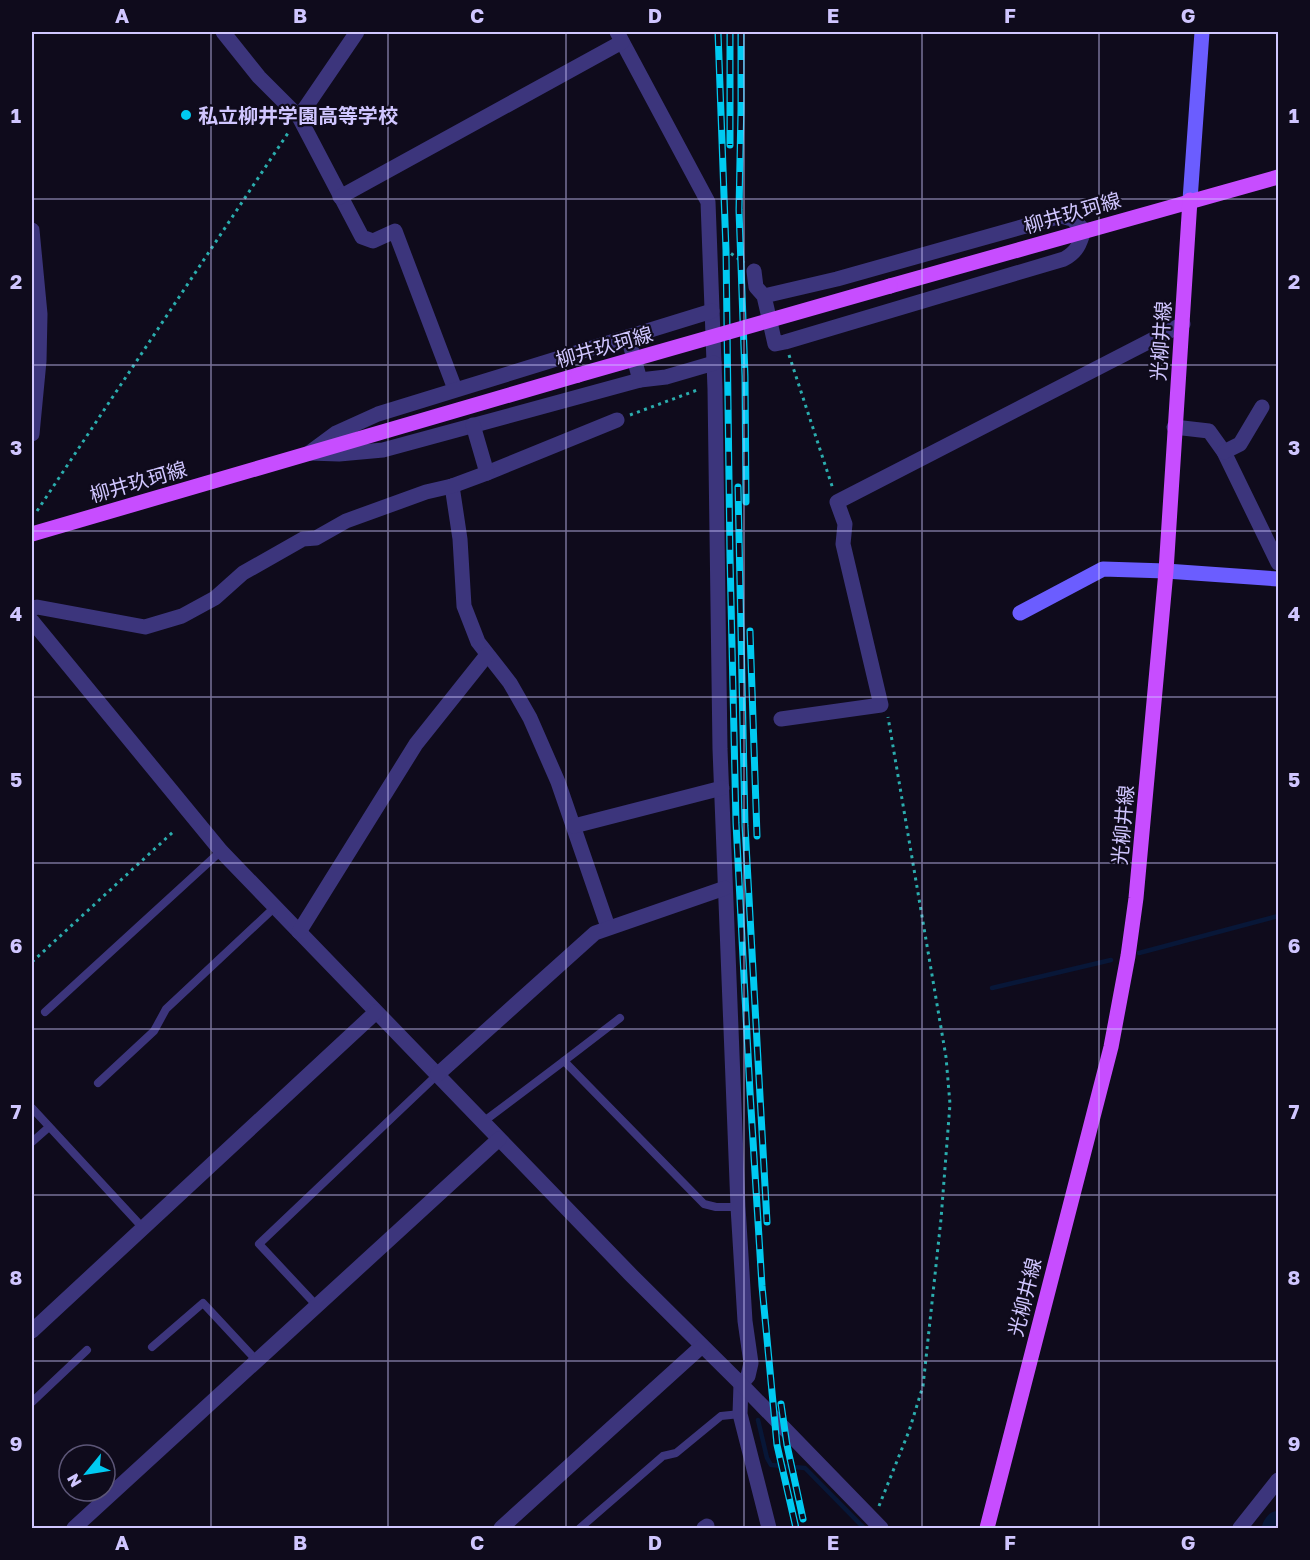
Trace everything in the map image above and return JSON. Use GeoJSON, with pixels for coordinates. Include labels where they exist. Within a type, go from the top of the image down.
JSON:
{"type":"FeatureCollection","features":[{"type":"Feature","properties":{"kind":"main road"},"geometry":{"type":"LineString","coordinates":[[1190,200],[1278,177]]}},
{"type":"Feature","properties":{"kind":"main road","name":"柳井玖珂線"},"geometry":{"type":"LineString","coordinates":[[32,534],[1190,200]]}},
{"type":"Feature","properties":{"kind":"main road","name":"光柳井線"},"geometry":{"type":"LineString","coordinates":[[987,1528],[1111,1047],[1128,956],[1136,898],[1166,571],[1190,200]]}},
{"type":"Feature","properties":{"kind":"street"},"geometry":{"type":"LineString","coordinates":[[223,32],[259,77],[299,117],[362,237],[373,241],[395,231],[455,389]]}},
{"type":"Feature","properties":{"kind":"street"},"geometry":{"type":"LineString","coordinates":[[299,117],[357,32]]}},
{"type":"Feature","properties":{"kind":"street"},"geometry":{"type":"LineString","coordinates":[[1190,200],[1202,32]]}},
{"type":"Feature","properties":{"kind":"street"},"geometry":{"type":"LineString","coordinates":[[340,197],[619,37],[708,202],[715,388],[722,788],[738,1207],[745,1321],[751,1363],[748,1376],[741,1384],[740,1414],[769,1528]]}},
{"type":"Feature","properties":{"kind":"street"},"geometry":{"type":"LineString","coordinates":[[754,271],[756,287],[764,296],[775,344],[1064,259],[1074,254],[1084,230],[1072,219],[1061,216],[837,279],[764,296]]}},
{"type":"Feature","properties":{"kind":"street"},"geometry":{"type":"LineString","coordinates":[[32,230],[40,314],[39,362],[32,434]]}},
{"type":"Feature","properties":{"kind":"street"},"geometry":{"type":"LineString","coordinates":[[309,453],[336,433],[378,414],[712,311]]}},
{"type":"Feature","properties":{"kind":"street"},"geometry":{"type":"LineString","coordinates":[[781,719],[881,705],[843,544],[845,524],[837,502],[1183,324]]}},
{"type":"Feature","properties":{"kind":"street"},"geometry":{"type":"LineString","coordinates":[[628,337],[640,380]]}},
{"type":"Feature","properties":{"kind":"street"},"geometry":{"type":"LineString","coordinates":[[309,453],[339,454],[383,450],[640,380],[666,377],[714,363]]}},
{"type":"Feature","properties":{"kind":"street"},"geometry":{"type":"LineString","coordinates":[[1224,452],[1240,444],[1262,407]]}},
{"type":"Feature","properties":{"kind":"street"},"geometry":{"type":"LineString","coordinates":[[32,609],[37,607],[145,627],[182,616],[206,602],[243,573],[303,539],[316,538],[346,521],[487,473],[617,420]]}},
{"type":"Feature","properties":{"kind":"street"},"geometry":{"type":"LineString","coordinates":[[473,425],[487,473]]}},
{"type":"Feature","properties":{"kind":"street"},"geometry":{"type":"LineString","coordinates":[[1174,427],[1209,431],[1224,452],[1278,563]]}},
{"type":"Feature","properties":{"kind":"street"},"geometry":{"type":"LineString","coordinates":[[452,486],[460,539],[464,606],[478,642],[510,683],[530,718],[558,782],[608,927]]}},
{"type":"Feature","properties":{"kind":"street"},"geometry":{"type":"LineString","coordinates":[[1020,613],[1103,568],[1278,579]]}},
{"type":"Feature","properties":{"kind":"street"},"geometry":{"type":"LineString","coordinates":[[32,621],[221,851],[876,1524]]}},
{"type":"Feature","properties":{"kind":"street"},"geometry":{"type":"LineString","coordinates":[[299,932],[416,744],[487,655]]}},
{"type":"Feature","properties":{"kind":"street"},"geometry":{"type":"LineString","coordinates":[[574,826],[722,788]]}},
{"type":"Feature","properties":{"kind":"street"},"geometry":{"type":"LineString","coordinates":[[437,1075],[595,933],[726,888]]}},
{"type":"Feature","properties":{"kind":"street"},"geometry":{"type":"LineString","coordinates":[[32,1331],[376,1012]]}},
{"type":"Feature","properties":{"kind":"street"},"geometry":{"type":"LineString","coordinates":[[75,1528],[499,1139]]}},
{"type":"Feature","properties":{"kind":"street"},"geometry":{"type":"LineString","coordinates":[[501,1528],[702,1346]]}},
{"type":"Feature","properties":{"kind":"street"},"geometry":{"type":"LineString","coordinates":[[1240,1528],[1278,1480]]}},
{"type":"Feature","properties":{"kind":"lane"},"geometry":{"type":"LineString","coordinates":[[45,1012],[221,851]]}},
{"type":"Feature","properties":{"kind":"lane"},"geometry":{"type":"LineString","coordinates":[[98,1083],[154,1031],[166,1009],[275,907]]}},
{"type":"Feature","properties":{"kind":"lane"},"geometry":{"type":"LineString","coordinates":[[483,1122],[620,1018]]}},
{"type":"Feature","properties":{"kind":"lane"},"geometry":{"type":"LineString","coordinates":[[564,1061],[704,1204],[716,1207],[738,1207]]}},
{"type":"Feature","properties":{"kind":"lane"},"geometry":{"type":"LineString","coordinates":[[317,1306],[259,1244],[437,1075]]}},
{"type":"Feature","properties":{"kind":"lane"},"geometry":{"type":"LineString","coordinates":[[32,1108],[143,1228]]}},
{"type":"Feature","properties":{"kind":"lane"},"geometry":{"type":"LineString","coordinates":[[32,1142],[49,1126]]}},
{"type":"Feature","properties":{"kind":"lane"},"geometry":{"type":"LineString","coordinates":[[152,1347],[202,1303],[257,1361]]}},
{"type":"Feature","properties":{"kind":"lane"},"geometry":{"type":"LineString","coordinates":[[32,1402],[87,1350]]}},
{"type":"Feature","properties":{"kind":"lane"},"geometry":{"type":"LineString","coordinates":[[580,1528],[663,1456],[676,1454],[721,1416],[740,1414]]}},
{"type":"Feature","properties":{"kind":"path"},"geometry":{"type":"LineString","coordinates":[[37,511],[299,117]]}},
{"type":"Feature","properties":{"kind":"path"},"geometry":{"type":"LineString","coordinates":[[710,236],[754,271]]}},
{"type":"Feature","properties":{"kind":"path"},"geometry":{"type":"LineString","coordinates":[[785,342],[837,502]]}},
{"type":"Feature","properties":{"kind":"path"},"geometry":{"type":"LineString","coordinates":[[617,420],[699,389],[715,388]]}},
{"type":"Feature","properties":{"kind":"path"},"geometry":{"type":"LineString","coordinates":[[876,1524],[879,1505],[909,1431],[923,1386],[941,1219],[950,1104],[946,1057],[904,808],[888,717],[881,705]]}},
{"type":"Feature","properties":{"kind":"path"},"geometry":{"type":"LineString","coordinates":[[32,962],[173,832]]}},
{"type":"Feature","properties":{"kind":"waterway"},"geometry":{"type":"LineString","coordinates":[[1139,953],[1278,916]]}},
{"type":"Feature","properties":{"kind":"waterway"},"geometry":{"type":"LineString","coordinates":[[992,988],[1111,960]]}},
{"type":"Feature","properties":{"kind":"waterway"},"geometry":{"type":"LineString","coordinates":[[758,1420],[767,1458],[771,1465],[805,1468],[864,1528]]}},
{"type":"Feature","properties":{"kind":"railway"},"geometry":{"type":"LineString","coordinates":[[718,32],[726,250],[736,823],[750,1092],[762,1286],[777,1445],[796,1528]]}},
{"type":"Feature","properties":{"kind":"railway"},"geometry":{"type":"LineString","coordinates":[[730,32],[730,145]]}},
{"type":"Feature","properties":{"kind":"railway"},"geometry":{"type":"LineString","coordinates":[[741,32],[739,210],[745,376],[746,502]]}},
{"type":"Feature","properties":{"kind":"railway"},"geometry":{"type":"LineString","coordinates":[[738,487],[745,826],[767,1222]]}},
{"type":"Feature","properties":{"kind":"railway"},"geometry":{"type":"LineString","coordinates":[[750,631],[757,836]]}},
{"type":"Feature","properties":{"kind":"railway"},"geometry":{"type":"LineString","coordinates":[[781,1404],[787,1445],[803,1519]]}},
{"type":"Feature","properties":{"kind":"place","name":"私立柳井学園高等学校"},"geometry":{"type":"Point","coordinates":[186,115]}}]}
